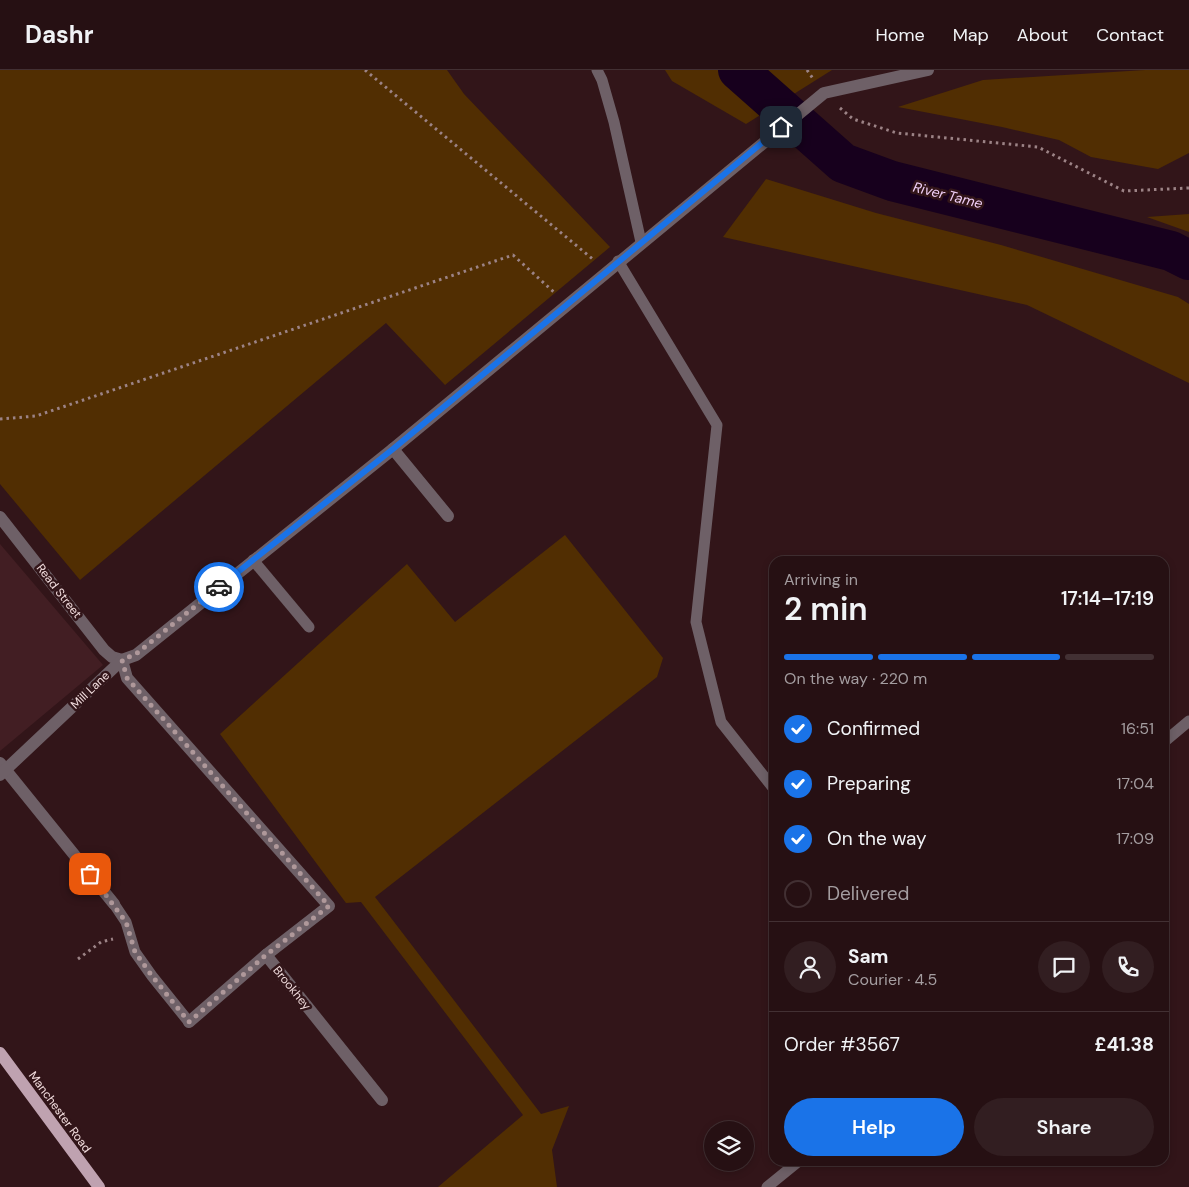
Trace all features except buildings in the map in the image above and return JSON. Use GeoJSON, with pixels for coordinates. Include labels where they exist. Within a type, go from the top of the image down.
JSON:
{"type":"FeatureCollection","features":[{"type":"Feature","properties":{"kind":"main road","name":"Manchester Road"},"geometry":{"type":"LineString","coordinates":[[0,1053],[99,1187]]}},
{"type":"Feature","properties":{"kind":"street","name":"Mill Lane"},"geometry":{"type":"LineString","coordinates":[[2,770],[122,660],[136,654],[393,449],[739,161],[824,93],[928,70]]}},
{"type":"Feature","properties":{"kind":"street"},"geometry":{"type":"LineString","coordinates":[[393,449],[448,516]]}},
{"type":"Feature","properties":{"kind":"street","name":"Read Street"},"geometry":{"type":"LineString","coordinates":[[0,517],[104,650],[112,657],[122,660]]}},
{"type":"Feature","properties":{"kind":"street"},"geometry":{"type":"LineString","coordinates":[[122,660],[127,678],[329,906],[266,955]]}},
{"type":"Feature","properties":{"kind":"street"},"geometry":{"type":"LineString","coordinates":[[2,770],[114,904]]}},
{"type":"Feature","properties":{"kind":"street","name":"Brookhey"},"geometry":{"type":"LineString","coordinates":[[189,1022],[266,955],[382,1100]]}},
{"type":"Feature","properties":{"kind":"lane"},"geometry":{"type":"LineString","coordinates":[[597,70],[602,80],[614,122],[641,242]]}},
{"type":"Feature","properties":{"kind":"lane"},"geometry":{"type":"LineString","coordinates":[[618,261],[718,425],[696,622],[721,722],[769,783]]}},
{"type":"Feature","properties":{"kind":"lane"},"geometry":{"type":"LineString","coordinates":[[253,560],[309,627]]}},
{"type":"Feature","properties":{"kind":"lane"},"geometry":{"type":"LineString","coordinates":[[1169,738],[1189,721]]}},
{"type":"Feature","properties":{"kind":"lane"},"geometry":{"type":"LineString","coordinates":[[114,904],[126,922],[135,952],[189,1022]]}},
{"type":"Feature","properties":{"kind":"lane"},"geometry":{"type":"LineString","coordinates":[[768,1187],[793,1166]]}},
{"type":"Feature","properties":{"kind":"path"},"geometry":{"type":"LineString","coordinates":[[364,70],[561,235],[607,271]]}},
{"type":"Feature","properties":{"kind":"path"},"geometry":{"type":"LineString","coordinates":[[807,70],[824,93],[853,119],[897,133],[1038,147],[1124,192],[1189,188]]}},
{"type":"Feature","properties":{"kind":"path"},"geometry":{"type":"LineString","coordinates":[[0,418],[36,416],[514,255],[567,304]]}},
{"type":"Feature","properties":{"kind":"path"},"geometry":{"type":"LineString","coordinates":[[78,959],[101,942],[113,938],[131,940]]}},
{"type":"Feature","properties":{"kind":"shaded area"},"geometry":{"type":"Polygon","coordinates":[[[0,70],[447,70],[464,94],[610,247],[445,385],[386,323],[80,580],[0,484],[0,70]]]}},
{"type":"Feature","properties":{"kind":"shaded area"},"geometry":{"type":"Polygon","coordinates":[[[665,70],[832,70],[746,124],[672,81],[665,70]]]}},
{"type":"Feature","properties":{"kind":"shaded area"},"geometry":{"type":"Polygon","coordinates":[[[1145,70],[1189,70],[1189,153],[1158,169],[1091,157],[1059,140],[898,107],[983,80],[1145,70]]]}},
{"type":"Feature","properties":{"kind":"shaded area"},"geometry":{"type":"Polygon","coordinates":[[[766,179],[876,213],[1001,245],[1178,297],[1189,304],[1189,383],[1027,305],[723,237],[766,179]]]}},
{"type":"Feature","properties":{"kind":"shaded area"},"geometry":{"type":"Polygon","coordinates":[[[1189,214],[1189,232],[1147,217],[1189,214]]]}},
{"type":"Feature","properties":{"kind":"shaded area"},"geometry":{"type":"Polygon","coordinates":[[[565,535],[663,658],[657,677],[375,897],[541,1114],[569,1106],[552,1150],[557,1187],[438,1187],[523,1115],[361,902],[346,903],[220,734],[407,564],[455,622],[565,535]]]}},
{"type":"Feature","properties":{"kind":"shaded area"},"geometry":{"type":"Polygon","coordinates":[[[0,544],[103,665],[0,751],[0,544]]]}},
{"type":"Feature","properties":{"kind":"waterway","name":"River Tame"},"geometry":{"type":"LineString","coordinates":[[738,70],[843,163],[892,181],[1171,251],[1189,260]]}},
{"type":"Feature","properties":{"kind":"way so far"},"geometry":{"type":"LineString","coordinates":[[90,874],[126,922],[135,952],[189,1022],[266,955],[329,906],[127,678],[122,660],[136,654],[219,587]]}},
{"type":"Feature","properties":{"kind":"route"},"geometry":{"type":"LineString","coordinates":[[219,587],[393,449],[781,127]]}}]}
